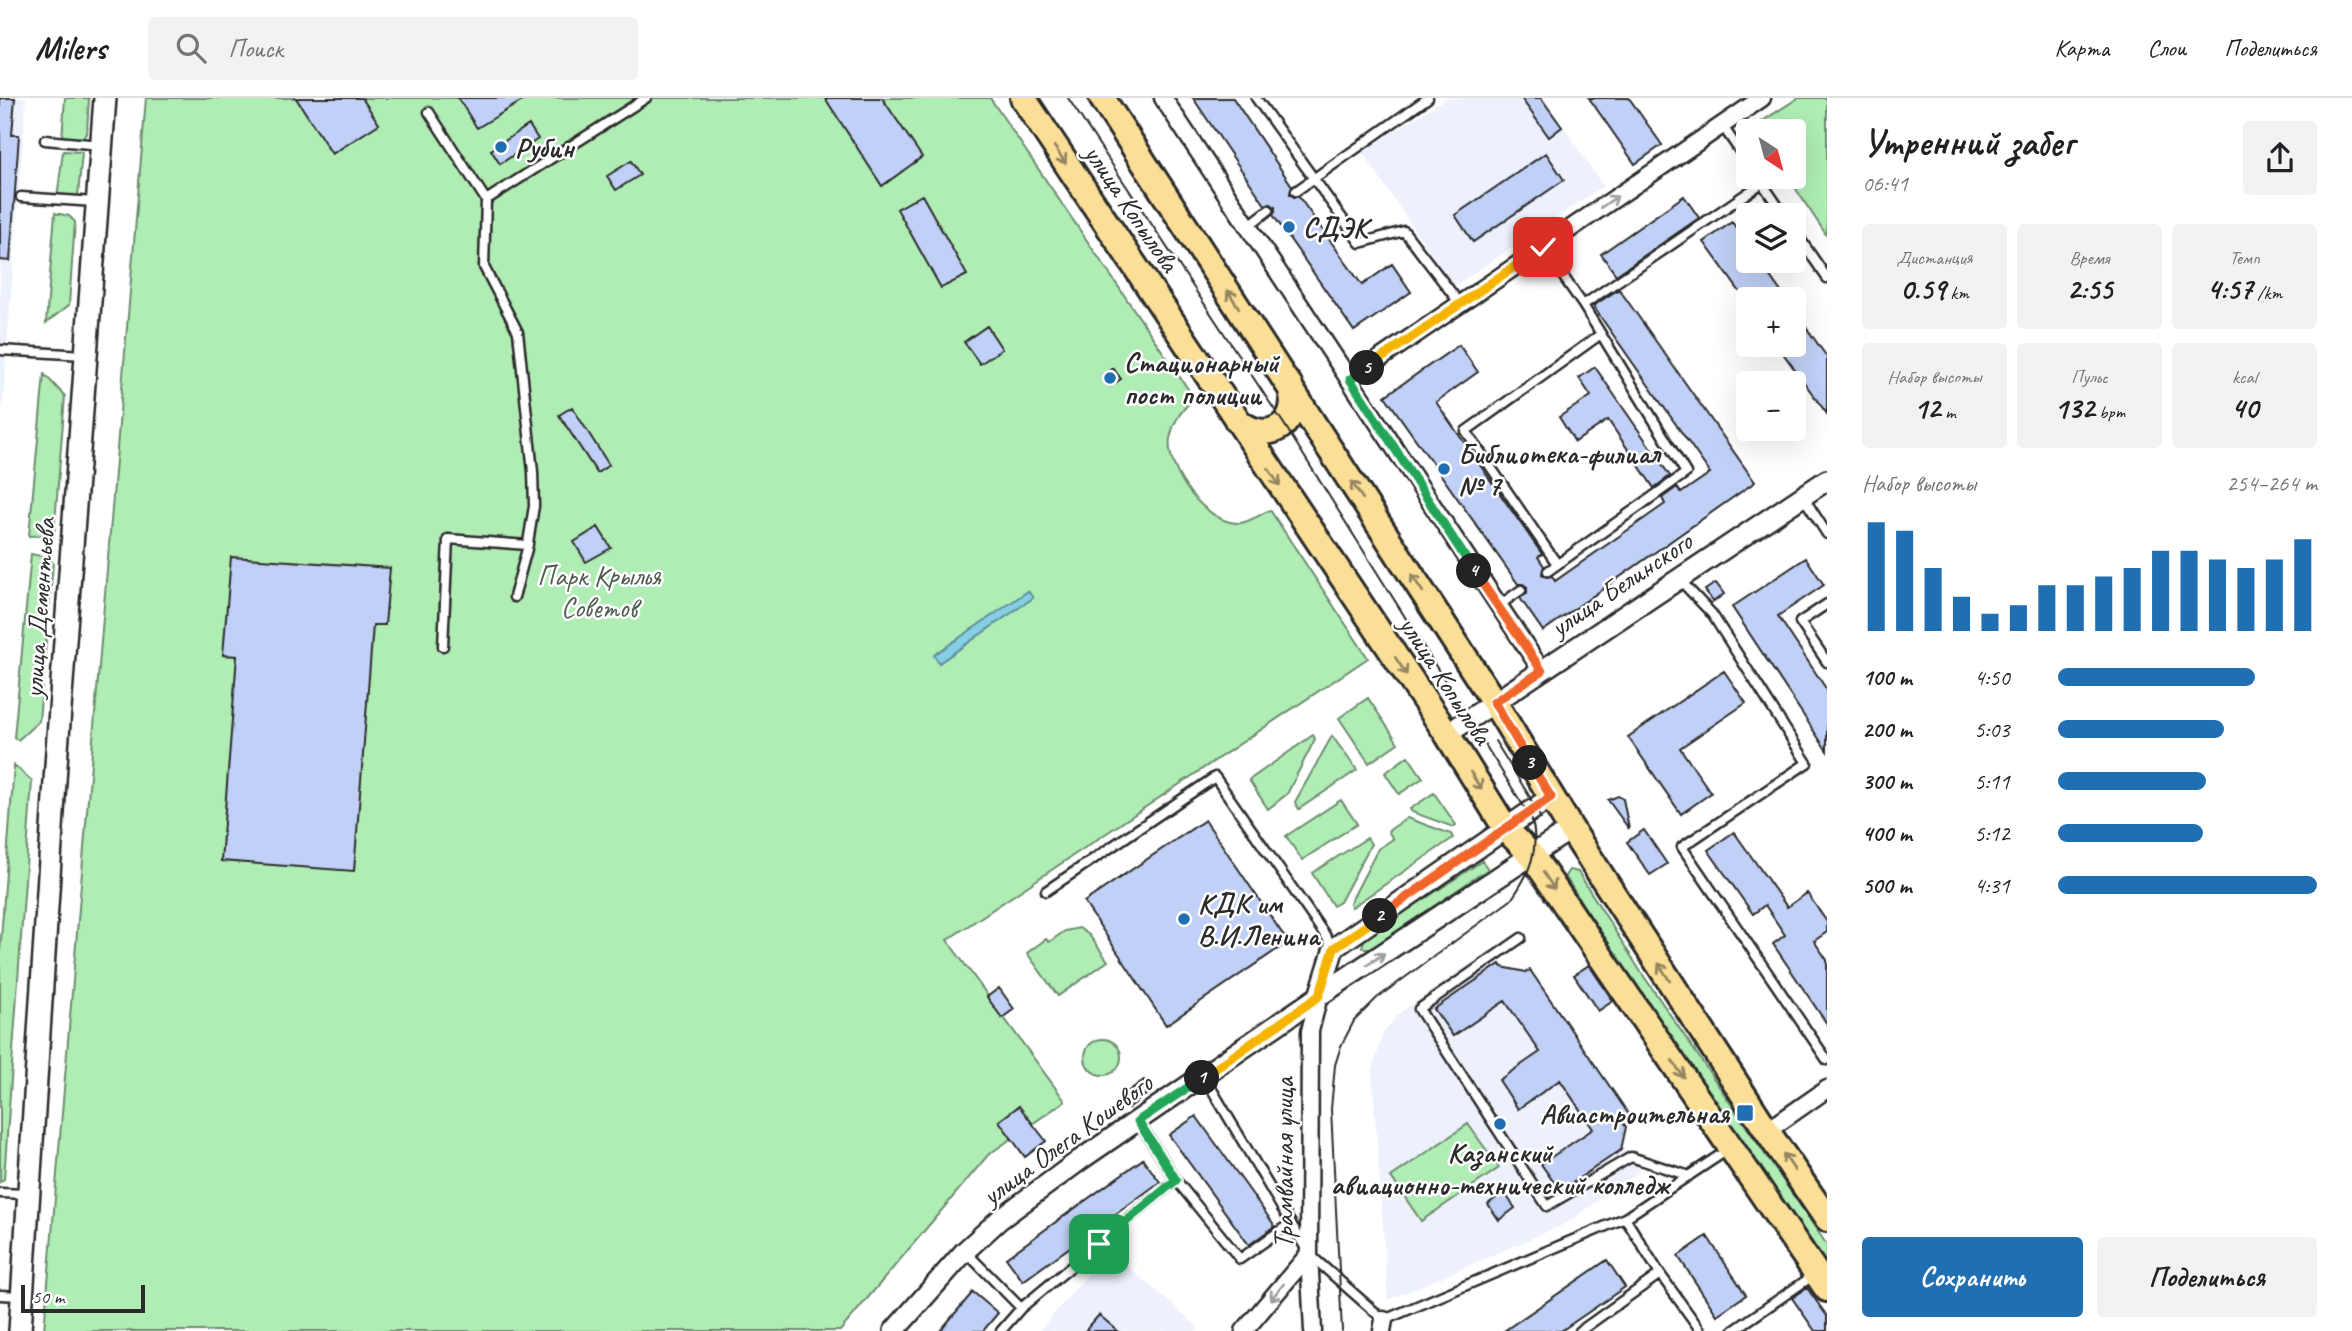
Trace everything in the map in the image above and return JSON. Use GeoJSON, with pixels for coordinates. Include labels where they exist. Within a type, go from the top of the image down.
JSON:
{"type":"FeatureCollection","features":[{"type":"Feature","properties":{"kind":"main road","name":"улица Дементьева"},"geometry":{"type":"LineString","coordinates":[[20,1331],[57,750],[105,98]]}},
{"type":"Feature","properties":{"kind":"main road","name":"улица Копылова"},"geometry":{"type":"LineString","coordinates":[[1023,98],[1447,734],[1506,829],[1531,855],[1821,1281]]}},
{"type":"Feature","properties":{"kind":"main road","name":"улица Копылова"},"geometry":{"type":"LineString","coordinates":[[1102,98],[1494,702],[1551,797],[1767,1131],[1827,1219]]}},
{"type":"Feature","properties":{"kind":"main road"},"geometry":{"type":"LineString","coordinates":[[1237,420],[1254,432],[1276,430],[1290,417],[1294,405],[1289,384]]}},
{"type":"Feature","properties":{"kind":"street"},"geometry":{"type":"LineString","coordinates":[[1163,98],[1350,379],[1497,607],[1542,671]]}},
{"type":"Feature","properties":{"kind":"street"},"geometry":{"type":"LineString","coordinates":[[1350,379],[1762,98]]}},
{"type":"Feature","properties":{"kind":"street","name":"улица Белинского"},"geometry":{"type":"LineString","coordinates":[[1447,734],[1827,480]]}},
{"type":"Feature","properties":{"kind":"street"},"geometry":{"type":"LineString","coordinates":[[1319,996],[1334,948],[1551,797]]}},
{"type":"Feature","properties":{"kind":"street","name":"улица Олега Кошевого"},"geometry":{"type":"LineString","coordinates":[[894,1331],[965,1251],[1000,1219],[1319,996],[1572,829]]}},
{"type":"Feature","properties":{"kind":"street","name":"Трамвайная улица"},"geometry":{"type":"LineString","coordinates":[[1312,1331],[1309,1254],[1310,1031],[1319,996]]}},
{"type":"Feature","properties":{"kind":"street"},"geometry":{"type":"LineString","coordinates":[[1767,1131],[1827,1089]]}},
{"type":"Feature","properties":{"kind":"street"},"geometry":{"type":"LineString","coordinates":[[1244,1331],[1309,1254]]}},
{"type":"Feature","properties":{"kind":"lane"},"geometry":{"type":"LineString","coordinates":[[486,200],[646,98]]}},
{"type":"Feature","properties":{"kind":"lane"},"geometry":{"type":"LineString","coordinates":[[1256,98],[1360,243],[1404,231],[1461,305]]}},
{"type":"Feature","properties":{"kind":"lane"},"geometry":{"type":"LineString","coordinates":[[1296,191],[1428,98]]}},
{"type":"Feature","properties":{"kind":"lane"},"geometry":{"type":"LineString","coordinates":[[429,112],[486,200],[484,267],[518,332],[533,472],[534,506],[528,545],[514,597]]}},
{"type":"Feature","properties":{"kind":"lane"},"geometry":{"type":"LineString","coordinates":[[1722,125],[1736,145]]}},
{"type":"Feature","properties":{"kind":"lane"},"geometry":{"type":"LineString","coordinates":[[45,140],[102,145]]}},
{"type":"Feature","properties":{"kind":"lane"},"geometry":{"type":"LineString","coordinates":[[1583,305],[1747,189]]}},
{"type":"Feature","properties":{"kind":"lane"},"geometry":{"type":"LineString","coordinates":[[21,197],[97,202]]}},
{"type":"Feature","properties":{"kind":"lane"},"geometry":{"type":"LineString","coordinates":[[1248,226],[1269,210]]}},
{"type":"Feature","properties":{"kind":"lane"},"geometry":{"type":"LineString","coordinates":[[1543,247],[1583,305],[1686,473],[1548,571]]}},
{"type":"Feature","properties":{"kind":"lane"},"geometry":{"type":"LineString","coordinates":[[1806,247],[1827,278]]}},
{"type":"Feature","properties":{"kind":"lane"},"geometry":{"type":"LineString","coordinates":[[1557,564],[1466,431],[1601,334]]}},
{"type":"Feature","properties":{"kind":"lane"},"geometry":{"type":"LineString","coordinates":[[0,350],[86,355]]}},
{"type":"Feature","properties":{"kind":"lane"},"geometry":{"type":"LineString","coordinates":[[1802,496],[1827,534]]}},
{"type":"Feature","properties":{"kind":"lane"},"geometry":{"type":"LineString","coordinates":[[443,646],[448,539],[528,545]]}},
{"type":"Feature","properties":{"kind":"lane"},"geometry":{"type":"LineString","coordinates":[[1679,579],[1712,614],[1807,763],[1682,847],[1827,1060]]}},
{"type":"Feature","properties":{"kind":"lane"},"geometry":{"type":"LineString","coordinates":[[1497,607],[1521,590]]}},
{"type":"Feature","properties":{"kind":"lane"},"geometry":{"type":"LineString","coordinates":[[1827,604],[1800,622],[1827,662]]}},
{"type":"Feature","properties":{"kind":"lane"},"geometry":{"type":"LineString","coordinates":[[1046,891],[1215,777],[1334,948]]}},
{"type":"Feature","properties":{"kind":"lane"},"geometry":{"type":"LineString","coordinates":[[1521,938],[1419,1009],[1546,1206],[1630,1157],[1689,1176]]}},
{"type":"Feature","properties":{"kind":"lane"},"geometry":{"type":"LineString","coordinates":[[1204,1076],[1309,1254],[1383,1326],[1625,1218],[1732,1147]]}},
{"type":"Feature","properties":{"kind":"lane"},"geometry":{"type":"LineString","coordinates":[[1138,1121],[1176,1180],[1240,1259],[1291,1223]]}},
{"type":"Feature","properties":{"kind":"lane"},"geometry":{"type":"LineString","coordinates":[[1001,1331],[1021,1308],[1176,1180]]}},
{"type":"Feature","properties":{"kind":"lane"},"geometry":{"type":"LineString","coordinates":[[0,1193],[30,1194]]}},
{"type":"Feature","properties":{"kind":"lane"},"geometry":{"type":"LineString","coordinates":[[1625,1218],[1660,1274],[1701,1331]]}},
{"type":"Feature","properties":{"kind":"lane"},"geometry":{"type":"LineString","coordinates":[[965,1251],[1021,1308]]}},
{"type":"Feature","properties":{"kind":"lane"},"geometry":{"type":"LineString","coordinates":[[1580,1331],[1660,1274]]}},
{"type":"Feature","properties":{"kind":"lane"},"geometry":{"type":"LineString","coordinates":[[1733,1331],[1821,1281]]}},
{"type":"Feature","properties":{"kind":"lane"},"geometry":{"type":"LineString","coordinates":[[0,1295],[23,1296]]}},
{"type":"Feature","properties":{"kind":"shaded area"},"geometry":{"type":"Polygon","coordinates":[[[0,98],[26,98],[0,438],[0,98]]]}},
{"type":"Feature","properties":{"kind":"shaded area"},"geometry":{"type":"Polygon","coordinates":[[[1446,98],[1544,98],[1603,186],[1453,287],[1362,152],[1446,98]]]}},
{"type":"Feature","properties":{"kind":"shaded area","name":"Казанский авиационно-технический колледж"},"geometry":{"type":"Polygon","coordinates":[[[1491,949],[1504,970],[1519,970],[1522,975],[1530,970],[1630,1116],[1622,1121],[1619,1141],[1640,1171],[1567,1223],[1388,1300],[1372,1072],[1383,1033],[1398,1014],[1491,949]]]}},
{"type":"Feature","properties":{"kind":"shaded area"},"geometry":{"type":"Polygon","coordinates":[[[1109,1250],[1199,1328],[1197,1331],[1039,1331],[1109,1250]]]}},
{"type":"Feature","properties":{"kind":"green space"},"geometry":{"type":"Polygon","coordinates":[[[65,98],[89,98],[87,133],[81,139],[62,139],[65,98]]]}},
{"type":"Feature","properties":{"kind":"green space","name":"Парк Крылья Советов"},"geometry":{"type":"Polygon","coordinates":[[[146,98],[990,98],[1194,398],[1179,416],[1170,439],[1170,452],[1181,480],[1202,505],[1227,521],[1244,522],[1270,510],[1368,658],[947,940],[1065,1101],[988,1155],[840,1331],[44,1331],[146,98]]]}},
{"type":"Feature","properties":{"kind":"green space"},"geometry":{"type":"Polygon","coordinates":[[[1798,98],[1827,98],[1827,236],[1796,189],[1806,189],[1806,119],[1766,119],[1798,98]]]}},
{"type":"Feature","properties":{"kind":"green space"},"geometry":{"type":"Polygon","coordinates":[[[63,151],[82,152],[78,196],[71,201],[57,199],[63,151]]]}},
{"type":"Feature","properties":{"kind":"green space"},"geometry":{"type":"Polygon","coordinates":[[[55,213],[69,216],[75,222],[69,305],[46,323],[55,213]]]}},
{"type":"Feature","properties":{"kind":"green space"},"geometry":{"type":"Polygon","coordinates":[[[44,374],[65,396],[54,535],[29,536],[44,374]]]}},
{"type":"Feature","properties":{"kind":"green space"},"geometry":{"type":"Polygon","coordinates":[[[31,554],[49,558],[53,563],[39,721],[18,740],[14,738],[31,554]]]}},
{"type":"Feature","properties":{"kind":"green space"},"geometry":{"type":"Polygon","coordinates":[[[1368,698],[1398,743],[1369,763],[1339,718],[1368,698]]]}},
{"type":"Feature","properties":{"kind":"green space"},"geometry":{"type":"Polygon","coordinates":[[[1313,735],[1315,739],[1287,794],[1268,809],[1249,780],[1313,735]]]}},
{"type":"Feature","properties":{"kind":"green space"},"geometry":{"type":"Polygon","coordinates":[[[1332,736],[1357,770],[1299,809],[1295,802],[1332,736]]]}},
{"type":"Feature","properties":{"kind":"green space"},"geometry":{"type":"Polygon","coordinates":[[[1408,756],[1423,778],[1399,794],[1385,773],[1408,756]]]}},
{"type":"Feature","properties":{"kind":"green space"},"geometry":{"type":"Polygon","coordinates":[[[14,765],[32,781],[4,1179],[0,1182],[0,952],[14,765]]]}},
{"type":"Feature","properties":{"kind":"green space"},"geometry":{"type":"Polygon","coordinates":[[[1434,793],[1456,825],[1453,827],[1410,809],[1434,793]]]}},
{"type":"Feature","properties":{"kind":"green space"},"geometry":{"type":"Polygon","coordinates":[[[1341,800],[1357,824],[1302,860],[1286,836],[1341,800]]]}},
{"type":"Feature","properties":{"kind":"green space"},"geometry":{"type":"Polygon","coordinates":[[[1407,818],[1451,834],[1453,838],[1352,907],[1350,903],[1378,849],[1393,839],[1388,831],[1407,818]]]}},
{"type":"Feature","properties":{"kind":"green space"},"geometry":{"type":"Polygon","coordinates":[[[1367,838],[1371,844],[1340,902],[1333,906],[1312,873],[1367,838]]]}},
{"type":"Feature","properties":{"kind":"green space"},"geometry":{"type":"Polygon","coordinates":[[[1482,861],[1488,869],[1371,949],[1362,948],[1364,940],[1373,933],[1482,861]]]}},
{"type":"Feature","properties":{"kind":"green space"},"geometry":{"type":"Polygon","coordinates":[[[1569,870],[1578,872],[1641,972],[1827,1245],[1827,1270],[1595,924],[1565,876],[1569,870]]]}},
{"type":"Feature","properties":{"kind":"green space"},"geometry":{"type":"Polygon","coordinates":[[[1079,928],[1089,935],[1108,961],[1058,996],[1027,953],[1046,939],[1049,942],[1065,931],[1079,928]]]}},
{"type":"Feature","properties":{"kind":"green space"},"geometry":{"type":"Polygon","coordinates":[[[1103,1039],[1116,1044],[1121,1057],[1116,1070],[1103,1075],[1090,1070],[1085,1057],[1090,1044],[1103,1039]]]}},
{"type":"Feature","properties":{"kind":"green space"},"geometry":{"type":"Polygon","coordinates":[[[1468,1124],[1499,1168],[1421,1221],[1391,1177],[1468,1124]]]}},
{"type":"Feature","properties":{"kind":"water"},"geometry":{"type":"Polygon","coordinates":[[[1028,591],[1033,598],[939,663],[934,655],[1028,591]]]}},
{"type":"Feature","properties":{"kind":"building"},"geometry":{"type":"Polygon","coordinates":[[[0,98],[15,98],[12,135],[19,135],[10,261],[0,260],[0,98]]]}},
{"type":"Feature","properties":{"kind":"building"},"geometry":{"type":"Polygon","coordinates":[[[296,98],[362,98],[379,124],[332,154],[296,98]]]}},
{"type":"Feature","properties":{"kind":"building"},"geometry":{"type":"Polygon","coordinates":[[[458,98],[527,98],[477,128],[458,98]]]}},
{"type":"Feature","properties":{"kind":"building"},"geometry":{"type":"Polygon","coordinates":[[[825,98],[882,98],[922,157],[882,186],[825,98]]]}},
{"type":"Feature","properties":{"kind":"building"},"geometry":{"type":"Polygon","coordinates":[[[1193,98],[1233,98],[1292,186],[1290,194],[1299,197],[1362,285],[1392,264],[1411,292],[1354,331],[1273,215],[1275,207],[1271,204],[1265,205],[1193,98]]]}},
{"type":"Feature","properties":{"kind":"building"},"geometry":{"type":"Polygon","coordinates":[[[1521,98],[1541,98],[1562,127],[1549,137],[1521,98]]]}},
{"type":"Feature","properties":{"kind":"building"},"geometry":{"type":"Polygon","coordinates":[[[1589,98],[1629,98],[1662,145],[1635,164],[1589,98]]]}},
{"type":"Feature","properties":{"kind":"building"},"geometry":{"type":"Polygon","coordinates":[[[529,125],[538,139],[500,164],[491,150],[529,125]]]}},
{"type":"Feature","properties":{"kind":"building"},"geometry":{"type":"Polygon","coordinates":[[[1546,153],[1564,180],[1473,242],[1455,215],[1546,153]]]}},
{"type":"Feature","properties":{"kind":"building"},"geometry":{"type":"Polygon","coordinates":[[[631,161],[640,175],[616,190],[607,176],[631,161]]]}},
{"type":"Feature","properties":{"kind":"building"},"geometry":{"type":"Polygon","coordinates":[[[922,195],[967,275],[941,288],[897,209],[922,195]]]}},
{"type":"Feature","properties":{"kind":"building"},"geometry":{"type":"Polygon","coordinates":[[[1684,196],[1699,218],[1616,275],[1601,254],[1684,196]]]}},
{"type":"Feature","properties":{"kind":"building"},"geometry":{"type":"Polygon","coordinates":[[[1732,222],[1736,228],[1736,273],[1768,273],[1777,287],[1736,287],[1704,242],[1732,222]]]}},
{"type":"Feature","properties":{"kind":"building"},"geometry":{"type":"Polygon","coordinates":[[[1619,289],[1755,482],[1543,631],[1520,598],[1527,593],[1527,587],[1518,584],[1385,396],[1459,345],[1478,372],[1436,402],[1542,554],[1538,557],[1544,566],[1542,574],[1546,577],[1552,576],[1555,581],[1665,504],[1662,498],[1677,487],[1681,493],[1710,473],[1593,306],[1619,289]]]}},
{"type":"Feature","properties":{"kind":"building"},"geometry":{"type":"Polygon","coordinates":[[[987,326],[1002,349],[980,364],[964,342],[987,326]]]}},
{"type":"Feature","properties":{"kind":"building"},"geometry":{"type":"Polygon","coordinates":[[[1806,327],[1827,357],[1827,414],[1806,385],[1806,371],[1796,371],[1786,357],[1806,357],[1806,327]]]}},
{"type":"Feature","properties":{"kind":"building"},"geometry":{"type":"Polygon","coordinates":[[[1595,367],[1670,476],[1654,488],[1608,420],[1575,442],[1559,417],[1591,396],[1579,378],[1595,367]]]}},
{"type":"Feature","properties":{"kind":"building"},"geometry":{"type":"Polygon","coordinates":[[[1113,368],[1121,379],[1110,386],[1103,375],[1113,368]]]}},
{"type":"Feature","properties":{"kind":"building"},"geometry":{"type":"Polygon","coordinates":[[[572,407],[609,465],[597,473],[559,415],[572,407]]]}},
{"type":"Feature","properties":{"kind":"building"},"geometry":{"type":"Polygon","coordinates":[[[598,527],[611,548],[586,562],[574,542],[598,527]]]}},
{"type":"Feature","properties":{"kind":"building"},"geometry":{"type":"Polygon","coordinates":[[[231,557],[390,568],[385,625],[373,625],[354,871],[221,861],[237,656],[223,655],[231,557]]]}},
{"type":"Feature","properties":{"kind":"building"},"geometry":{"type":"Polygon","coordinates":[[[1806,558],[1824,585],[1778,616],[1827,690],[1827,751],[1732,607],[1806,558]]]}},
{"type":"Feature","properties":{"kind":"building"},"geometry":{"type":"Polygon","coordinates":[[[1716,583],[1724,594],[1713,602],[1705,590],[1716,583]]]}},
{"type":"Feature","properties":{"kind":"building"},"geometry":{"type":"Polygon","coordinates":[[[1724,671],[1746,703],[1680,748],[1711,793],[1681,814],[1628,737],[1724,671]]]}},
{"type":"Feature","properties":{"kind":"building"},"geometry":{"type":"Polygon","coordinates":[[[1618,796],[1623,799],[1629,829],[1608,800],[1618,796]]]}},
{"type":"Feature","properties":{"kind":"building","name":"КДК им В.И.Ленина"},"geometry":{"type":"Polygon","coordinates":[[[1205,820],[1288,942],[1166,1025],[1084,902],[1205,820]]]}},
{"type":"Feature","properties":{"kind":"building"},"geometry":{"type":"Polygon","coordinates":[[[1644,830],[1667,864],[1650,875],[1627,842],[1644,830]]]}},
{"type":"Feature","properties":{"kind":"building"},"geometry":{"type":"Polygon","coordinates":[[[1734,832],[1787,907],[1807,893],[1827,922],[1827,932],[1814,941],[1827,960],[1827,1024],[1773,944],[1785,935],[1765,905],[1753,914],[1708,850],[1734,832]]]}},
{"type":"Feature","properties":{"kind":"building"},"geometry":{"type":"Polygon","coordinates":[[[1500,964],[1502,967],[1526,972],[1530,970],[1630,1116],[1622,1121],[1626,1127],[1621,1150],[1560,1191],[1541,1164],[1593,1129],[1560,1080],[1518,1109],[1499,1080],[1540,1052],[1505,1001],[1453,1036],[1434,1009],[1500,964]]]}},
{"type":"Feature","properties":{"kind":"building"},"geometry":{"type":"Polygon","coordinates":[[[1589,965],[1613,1001],[1598,1011],[1574,975],[1589,965]]]}},
{"type":"Feature","properties":{"kind":"building"},"geometry":{"type":"Polygon","coordinates":[[[999,988],[1014,1009],[1002,1018],[987,997],[999,988]]]}},
{"type":"Feature","properties":{"kind":"building"},"geometry":{"type":"Polygon","coordinates":[[[1144,1080],[1151,1091],[1128,1108],[1120,1097],[1144,1080]]]}},
{"type":"Feature","properties":{"kind":"building"},"geometry":{"type":"Polygon","coordinates":[[[1019,1106],[1046,1141],[1025,1157],[999,1121],[1019,1106]]]}},
{"type":"Feature","properties":{"kind":"building"},"geometry":{"type":"Polygon","coordinates":[[[1196,1116],[1275,1226],[1249,1245],[1169,1135],[1196,1116]]]}},
{"type":"Feature","properties":{"kind":"building"},"geometry":{"type":"Polygon","coordinates":[[[1143,1159],[1160,1182],[1023,1281],[1006,1258],[1143,1159]]]}},
{"type":"Feature","properties":{"kind":"building"},"geometry":{"type":"Polygon","coordinates":[[[1504,1192],[1515,1208],[1499,1220],[1488,1204],[1504,1192]]]}},
{"type":"Feature","properties":{"kind":"building"},"geometry":{"type":"Polygon","coordinates":[[[1707,1236],[1746,1295],[1717,1315],[1678,1256],[1707,1236]]]}},
{"type":"Feature","properties":{"kind":"building"},"geometry":{"type":"Polygon","coordinates":[[[1607,1260],[1625,1287],[1561,1331],[1504,1331],[1607,1260]]]}},
{"type":"Feature","properties":{"kind":"building"},"geometry":{"type":"Polygon","coordinates":[[[1807,1288],[1827,1316],[1827,1331],[1815,1331],[1792,1298],[1807,1288]]]}},
{"type":"Feature","properties":{"kind":"building"},"geometry":{"type":"Polygon","coordinates":[[[973,1292],[998,1313],[983,1331],[940,1331],[973,1292]]]}},
{"type":"Feature","properties":{"kind":"building"},"geometry":{"type":"Polygon","coordinates":[[[1099,1315],[1118,1331],[1085,1331],[1099,1315]]]}},
{"type":"Feature","properties":{"kind":"tram line"},"geometry":{"type":"LineString","coordinates":[[1068,98],[1284,424],[1531,818],[1534,829],[1532,861],[1511,900],[1377,998],[1354,1021],[1341,1046],[1335,1065],[1331,1109],[1342,1331]]}},
{"type":"Feature","properties":{"kind":"tram line"},"geometry":{"type":"LineString","coordinates":[[1495,741],[1541,819]]}},
{"type":"Feature","properties":{"kind":"place","name":"Рубин"},"geometry":{"type":"Point","coordinates":[501,147]}},
{"type":"Feature","properties":{"kind":"place","name":"СДЭК"},"geometry":{"type":"Point","coordinates":[1289,227]}},
{"type":"Feature","properties":{"kind":"place","name":"Стационарный пост полиции"},"geometry":{"type":"Point","coordinates":[1110,378]}},
{"type":"Feature","properties":{"kind":"place","name":"Библиотека-филиал № 7"},"geometry":{"type":"Point","coordinates":[1444,469]}},
{"type":"Feature","properties":{"kind":"place","name":"КДК им В.И.Ленина"},"geometry":{"type":"Point","coordinates":[1184,919]}},
{"type":"Feature","properties":{"kind":"place","name":"Авиастроительная"},"geometry":{"type":"Point","coordinates":[1745,1113]}},
{"type":"Feature","properties":{"kind":"place","name":"Казанский авиационно-технический колледж"},"geometry":{"type":"Point","coordinates":[1500,1124]}},
{"type":"Feature","properties":{"kind":"route"},"geometry":{"type":"LineString","coordinates":[[1099,1244],[1176,1180],[1138,1121],[1319,996],[1334,948],[1551,797],[1494,702],[1542,671],[1497,607],[1350,379],[1543,247]]}}]}
